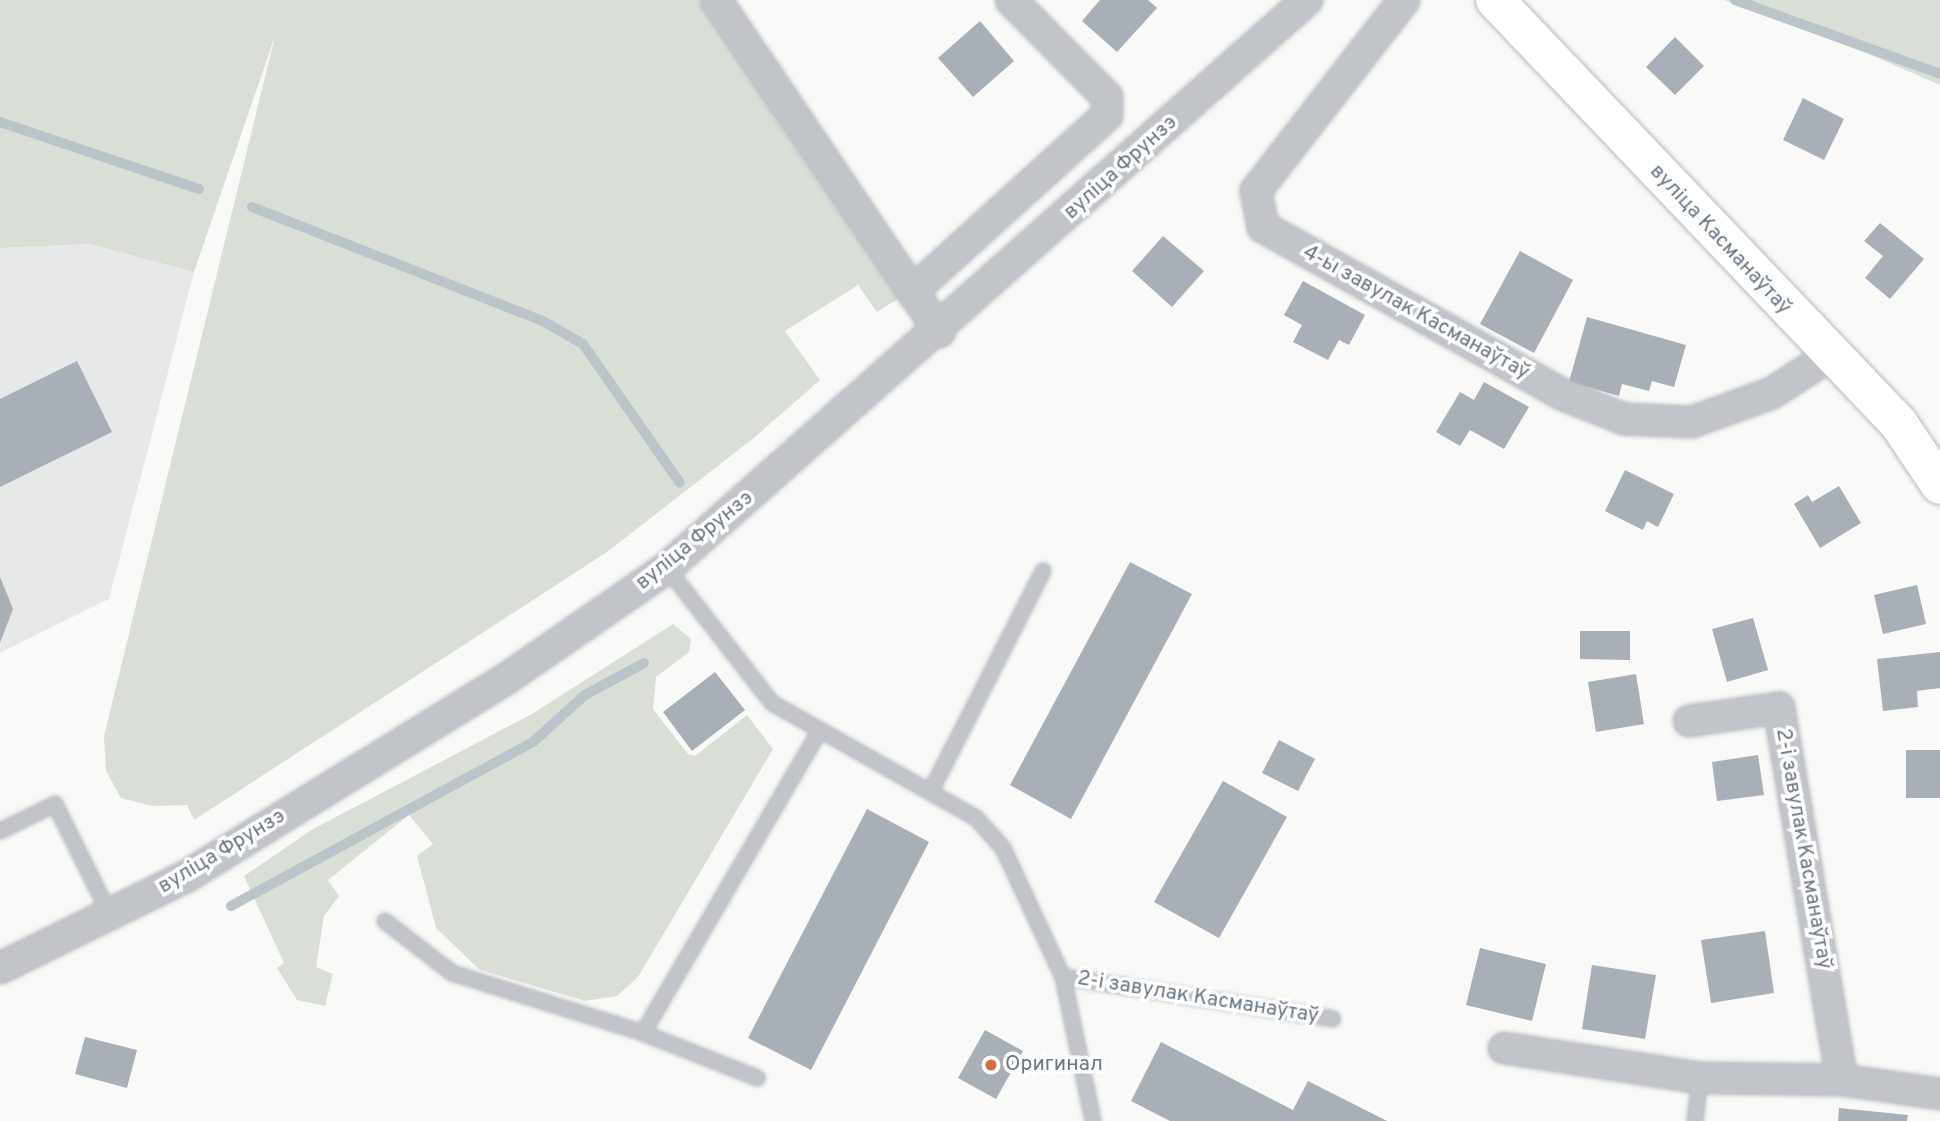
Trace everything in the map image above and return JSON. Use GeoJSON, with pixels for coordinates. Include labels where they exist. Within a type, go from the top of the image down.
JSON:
{"type":"FeatureCollection","features":[{"type":"Feature","properties":{"kind":"main road","name":"вуліца Касманаўтаў"},"geometry":{"type":"LineString","coordinates":[[1495,0],[1829,356],[1899,424],[1940,485]]}},
{"type":"Feature","properties":{"kind":"street"},"geometry":{"type":"LineString","coordinates":[[716,0],[940,332]]}},
{"type":"Feature","properties":{"kind":"street"},"geometry":{"type":"LineString","coordinates":[[912,292],[1107,115],[1107,97],[1011,0]]}},
{"type":"Feature","properties":{"kind":"street","name":"вуліца Фрунзэ"},"geometry":{"type":"LineString","coordinates":[[0,968],[187,876],[506,679],[667,568],[940,332],[1307,0]]}},
{"type":"Feature","properties":{"kind":"street","name":"4-ы завулак Касманаўтаў"},"geometry":{"type":"LineString","coordinates":[[1404,0],[1256,191],[1263,227],[1564,395],[1624,419],[1692,422],[1772,393],[1829,356]]}},
{"type":"Feature","properties":{"kind":"street","name":"2-і завулак Касманаўтаў"},"geometry":{"type":"LineString","coordinates":[[1689,721],[1779,708],[1842,1080]]}},
{"type":"Feature","properties":{"kind":"street"},"geometry":{"type":"LineString","coordinates":[[1504,1048],[1700,1077],[1842,1080],[1940,1094]]}},
{"type":"Feature","properties":{"kind":"lane"},"geometry":{"type":"LineString","coordinates":[[667,568],[772,703],[819,732],[976,818],[1003,848],[1063,978],[1093,1121]]}},
{"type":"Feature","properties":{"kind":"lane"},"geometry":{"type":"LineString","coordinates":[[931,791],[1043,571]]}},
{"type":"Feature","properties":{"kind":"lane"},"geometry":{"type":"LineString","coordinates":[[643,1033],[819,732]]}},
{"type":"Feature","properties":{"kind":"lane"},"geometry":{"type":"LineString","coordinates":[[0,831],[55,804],[110,915]]}},
{"type":"Feature","properties":{"kind":"lane"},"geometry":{"type":"LineString","coordinates":[[385,920],[452,973],[643,1033],[757,1078]]}},
{"type":"Feature","properties":{"kind":"lane","name":"2-і завулак Касманаўтаў"},"geometry":{"type":"LineString","coordinates":[[1063,978],[1333,1019]]}},
{"type":"Feature","properties":{"kind":"lane"},"geometry":{"type":"LineString","coordinates":[[1695,1121],[1700,1077]]}},
{"type":"Feature","properties":{"kind":"shaded area"},"geometry":{"type":"Polygon","coordinates":[[[0,0],[698,0],[899,298],[877,312],[858,285],[785,331],[820,380],[755,437],[607,552],[194,820],[187,805],[152,806],[121,798],[106,771],[104,736],[275,36],[194,272],[89,244],[0,248],[0,0]]]}},
{"type":"Feature","properties":{"kind":"shaded area"},"geometry":{"type":"Polygon","coordinates":[[[1724,0],[1940,0],[1940,85],[1871,55],[1724,0]]]}},
{"type":"Feature","properties":{"kind":"shaded area"},"geometry":{"type":"Polygon","coordinates":[[[89,244],[194,272],[109,599],[0,653],[0,248],[89,244]]]}},
{"type":"Feature","properties":{"kind":"shaded area"},"geometry":{"type":"Polygon","coordinates":[[[673,624],[691,639],[689,652],[656,677],[653,709],[688,754],[695,756],[747,715],[773,749],[638,977],[617,996],[585,1001],[480,970],[436,928],[417,856],[433,844],[409,815],[328,880],[339,896],[324,916],[316,967],[333,974],[325,1006],[297,1000],[277,968],[284,963],[244,876],[313,829],[532,714],[673,624]]]}},
{"type":"Feature","properties":{"kind":"building"},"geometry":{"type":"Polygon","coordinates":[[[1100,0],[1148,0],[1157,8],[1117,52],[1082,21],[1100,0]]]}},
{"type":"Feature","properties":{"kind":"building"},"geometry":{"type":"Polygon","coordinates":[[[980,21],[1014,61],[973,97],[938,58],[980,21]]]}},
{"type":"Feature","properties":{"kind":"building"},"geometry":{"type":"Polygon","coordinates":[[[1675,37],[1704,66],[1675,95],[1646,67],[1675,37]]]}},
{"type":"Feature","properties":{"kind":"building"},"geometry":{"type":"Polygon","coordinates":[[[1803,98],[1844,119],[1824,160],[1783,140],[1803,98]]]}},
{"type":"Feature","properties":{"kind":"building"},"geometry":{"type":"Polygon","coordinates":[[[1880,223],[1924,259],[1890,299],[1865,278],[1883,256],[1864,241],[1880,223]]]}},
{"type":"Feature","properties":{"kind":"building"},"geometry":{"type":"Polygon","coordinates":[[[1163,236],[1204,271],[1172,307],[1132,271],[1163,236]]]}},
{"type":"Feature","properties":{"kind":"building"},"geometry":{"type":"Polygon","coordinates":[[[1520,251],[1573,280],[1534,353],[1480,324],[1520,251]]]}},
{"type":"Feature","properties":{"kind":"building"},"geometry":{"type":"Polygon","coordinates":[[[1303,281],[1365,315],[1349,345],[1339,340],[1328,360],[1293,342],[1302,325],[1284,315],[1303,281]]]}},
{"type":"Feature","properties":{"kind":"building"},"geometry":{"type":"Polygon","coordinates":[[[1587,317],[1686,345],[1674,387],[1652,381],[1649,391],[1622,384],[1619,396],[1569,382],[1587,317]]]}},
{"type":"Feature","properties":{"kind":"building"},"geometry":{"type":"Polygon","coordinates":[[[77,361],[112,432],[0,487],[0,399],[77,361]]]}},
{"type":"Feature","properties":{"kind":"building"},"geometry":{"type":"Polygon","coordinates":[[[1484,382],[1529,407],[1504,449],[1470,430],[1460,446],[1436,432],[1460,392],[1474,400],[1484,382]]]}},
{"type":"Feature","properties":{"kind":"building"},"geometry":{"type":"Polygon","coordinates":[[[1625,470],[1674,494],[1658,527],[1647,521],[1643,530],[1605,511],[1625,470]]]}},
{"type":"Feature","properties":{"kind":"building"},"geometry":{"type":"Polygon","coordinates":[[[1839,486],[1861,523],[1820,548],[1794,504],[1808,495],[1812,502],[1839,486]]]}},
{"type":"Feature","properties":{"kind":"building"},"geometry":{"type":"Polygon","coordinates":[[[1130,562],[1192,594],[1071,819],[1010,785],[1130,562]]]}},
{"type":"Feature","properties":{"kind":"building"},"geometry":{"type":"Polygon","coordinates":[[[0,577],[13,609],[0,643],[0,577]]]}},
{"type":"Feature","properties":{"kind":"building"},"geometry":{"type":"Polygon","coordinates":[[[1917,585],[1926,624],[1883,634],[1874,595],[1917,585]]]}},
{"type":"Feature","properties":{"kind":"building"},"geometry":{"type":"Polygon","coordinates":[[[1753,618],[1768,670],[1727,682],[1712,629],[1753,618]]]}},
{"type":"Feature","properties":{"kind":"building"},"geometry":{"type":"Polygon","coordinates":[[[1580,631],[1630,631],[1630,660],[1580,659],[1580,631]]]}},
{"type":"Feature","properties":{"kind":"building"},"geometry":{"type":"Polygon","coordinates":[[[1940,652],[1940,688],[1917,691],[1918,707],[1883,711],[1877,659],[1940,652]]]}},
{"type":"Feature","properties":{"kind":"building"},"geometry":{"type":"Polygon","coordinates":[[[715,672],[745,710],[692,751],[663,712],[715,672]]]}},
{"type":"Feature","properties":{"kind":"building"},"geometry":{"type":"Polygon","coordinates":[[[1636,674],[1644,724],[1596,732],[1588,682],[1636,674]]]}},
{"type":"Feature","properties":{"kind":"building"},"geometry":{"type":"Polygon","coordinates":[[[1279,740],[1315,759],[1298,791],[1262,773],[1279,740]]]}},
{"type":"Feature","properties":{"kind":"building"},"geometry":{"type":"Polygon","coordinates":[[[1906,750],[1940,750],[1940,798],[1906,798],[1906,750]]]}},
{"type":"Feature","properties":{"kind":"building"},"geometry":{"type":"Polygon","coordinates":[[[1758,755],[1764,795],[1717,801],[1712,762],[1758,755]]]}},
{"type":"Feature","properties":{"kind":"building"},"geometry":{"type":"Polygon","coordinates":[[[1223,781],[1287,817],[1219,938],[1154,902],[1223,781]]]}},
{"type":"Feature","properties":{"kind":"building"},"geometry":{"type":"Polygon","coordinates":[[[867,809],[929,842],[811,1070],[748,1038],[867,809]]]}},
{"type":"Feature","properties":{"kind":"building"},"geometry":{"type":"Polygon","coordinates":[[[1765,931],[1774,993],[1711,1003],[1701,940],[1765,931]]]}},
{"type":"Feature","properties":{"kind":"building"},"geometry":{"type":"Polygon","coordinates":[[[1480,948],[1546,964],[1532,1021],[1466,1005],[1480,948]]]}},
{"type":"Feature","properties":{"kind":"building"},"geometry":{"type":"Polygon","coordinates":[[[1592,965],[1656,975],[1645,1039],[1582,1029],[1592,965]]]}},
{"type":"Feature","properties":{"kind":"building","name":"Оригинал"},"geometry":{"type":"Polygon","coordinates":[[[985,1030],[1023,1051],[996,1099],[958,1078],[985,1030]]]}},
{"type":"Feature","properties":{"kind":"building"},"geometry":{"type":"Polygon","coordinates":[[[85,1037],[137,1050],[127,1088],[75,1074],[85,1037]]]}},
{"type":"Feature","properties":{"kind":"building"},"geometry":{"type":"Polygon","coordinates":[[[1161,1042],[1293,1110],[1308,1081],[1387,1121],[1170,1121],[1131,1101],[1161,1042]]]}},
{"type":"Feature","properties":{"kind":"building"},"geometry":{"type":"Polygon","coordinates":[[[1839,1108],[1908,1115],[1907,1121],[1838,1121],[1839,1108]]]}},
{"type":"Feature","properties":{"kind":"waterway"},"geometry":{"type":"LineString","coordinates":[[1735,0],[1940,74]]}},
{"type":"Feature","properties":{"kind":"waterway"},"geometry":{"type":"LineString","coordinates":[[0,122],[199,189]]}},
{"type":"Feature","properties":{"kind":"waterway"},"geometry":{"type":"LineString","coordinates":[[252,207],[541,320],[583,344],[680,483]]}},
{"type":"Feature","properties":{"kind":"waterway"},"geometry":{"type":"LineString","coordinates":[[231,906],[533,742],[585,695],[644,663]]}},
{"type":"Feature","properties":{"kind":"place","name":"Оригинал"},"geometry":{"type":"Point","coordinates":[991,1065]}}]}
